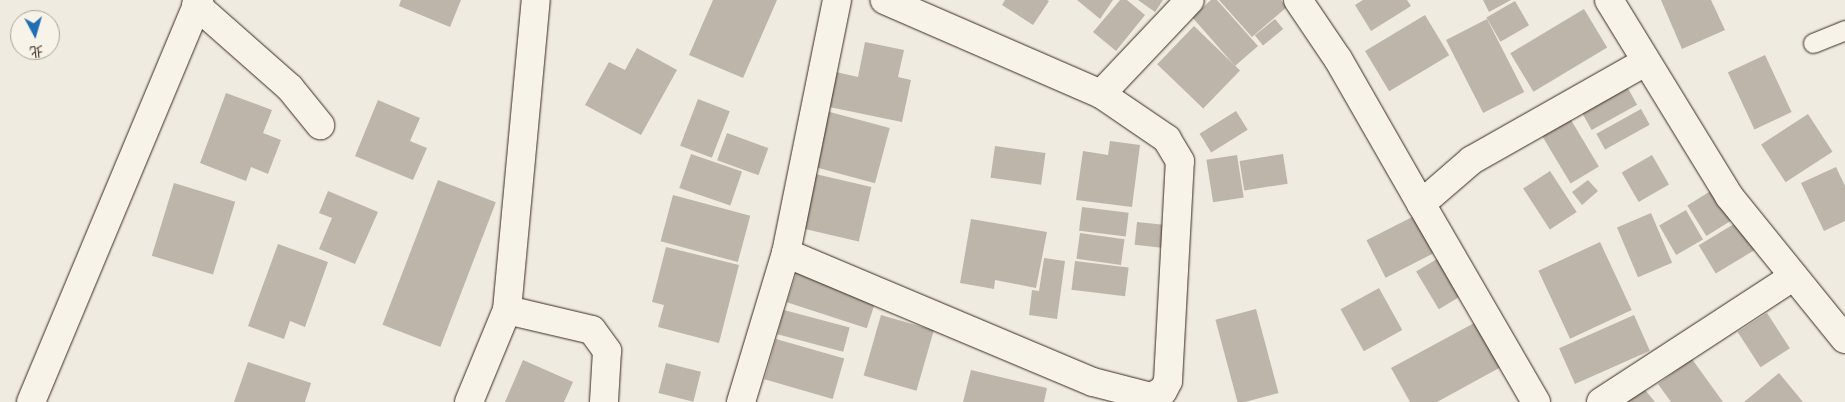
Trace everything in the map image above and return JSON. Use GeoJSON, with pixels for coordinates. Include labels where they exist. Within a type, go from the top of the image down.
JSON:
{"type":"FeatureCollection","features":[{"type":"Feature","properties":{"kind":"street"},"geometry":{"type":"LineString","coordinates":[[469,402],[507,310],[536,0]]}},
{"type":"Feature","properties":{"kind":"street"},"geometry":{"type":"LineString","coordinates":[[741,402],[786,253],[837,0]]}},
{"type":"Feature","properties":{"kind":"street"},"geometry":{"type":"LineString","coordinates":[[786,253],[1086,379],[1151,397],[1163,392],[1168,381],[1180,161],[1168,139],[1101,94],[885,0]]}},
{"type":"Feature","properties":{"kind":"street"},"geometry":{"type":"LineString","coordinates":[[1101,94],[1190,0]]}},
{"type":"Feature","properties":{"kind":"street"},"geometry":{"type":"LineString","coordinates":[[1298,0],[1338,59],[1536,402]]}},
{"type":"Feature","properties":{"kind":"street"},"geometry":{"type":"LineString","coordinates":[[1609,0],[1729,196],[1845,339]]}},
{"type":"Feature","properties":{"kind":"street"},"geometry":{"type":"LineString","coordinates":[[31,402],[197,3],[290,88],[320,125]]}},
{"type":"Feature","properties":{"kind":"street"},"geometry":{"type":"LineString","coordinates":[[1420,204],[1472,160],[1646,62]]}},
{"type":"Feature","properties":{"kind":"street"},"geometry":{"type":"LineString","coordinates":[[1601,402],[1794,276]]}},
{"type":"Feature","properties":{"kind":"street"},"geometry":{"type":"LineString","coordinates":[[507,310],[592,330],[607,351],[604,402]]}},
{"type":"Feature","properties":{"kind":"lane"},"geometry":{"type":"LineString","coordinates":[[1813,43],[1845,30]]}},
{"type":"Feature","properties":{"kind":"building"},"geometry":{"type":"Polygon","coordinates":[[[401,0],[461,0],[450,27],[399,6],[401,0]]]}},
{"type":"Feature","properties":{"kind":"building"},"geometry":{"type":"Polygon","coordinates":[[[713,0],[777,0],[743,78],[689,55],[713,0]]]}},
{"type":"Feature","properties":{"kind":"building"},"geometry":{"type":"Polygon","coordinates":[[[1005,0],[1049,1],[1033,25],[1002,5],[1005,0]]]}},
{"type":"Feature","properties":{"kind":"building"},"geometry":{"type":"Polygon","coordinates":[[[1077,0],[1113,0],[1100,19],[1077,0]]]}},
{"type":"Feature","properties":{"kind":"building"},"geometry":{"type":"Polygon","coordinates":[[[1120,0],[1127,0],[1145,15],[1116,51],[1093,32],[1120,0]]]}},
{"type":"Feature","properties":{"kind":"building"},"geometry":{"type":"Polygon","coordinates":[[[1138,0],[1163,0],[1155,12],[1138,0]]]}},
{"type":"Feature","properties":{"kind":"building"},"geometry":{"type":"Polygon","coordinates":[[[1211,0],[1217,0],[1258,46],[1235,66],[1192,17],[1211,0]]]}},
{"type":"Feature","properties":{"kind":"building"},"geometry":{"type":"Polygon","coordinates":[[[1219,0],[1281,0],[1287,7],[1252,37],[1219,0]]]}},
{"type":"Feature","properties":{"kind":"building"},"geometry":{"type":"Polygon","coordinates":[[[1363,0],[1407,0],[1411,6],[1371,31],[1355,5],[1363,0]]]}},
{"type":"Feature","properties":{"kind":"building"},"geometry":{"type":"Polygon","coordinates":[[[1483,0],[1511,0],[1489,12],[1483,0]]]}},
{"type":"Feature","properties":{"kind":"building"},"geometry":{"type":"Polygon","coordinates":[[[1661,0],[1711,0],[1725,30],[1682,49],[1661,0]]]}},
{"type":"Feature","properties":{"kind":"building"},"geometry":{"type":"Polygon","coordinates":[[[1515,1],[1529,25],[1500,42],[1486,18],[1515,1]]]}},
{"type":"Feature","properties":{"kind":"building"},"geometry":{"type":"Polygon","coordinates":[[[1584,9],[1607,48],[1533,92],[1510,53],[1584,9]]]}},
{"type":"Feature","properties":{"kind":"building"},"geometry":{"type":"Polygon","coordinates":[[[1425,15],[1449,55],[1389,91],[1365,51],[1425,15]]]}},
{"type":"Feature","properties":{"kind":"building"},"geometry":{"type":"Polygon","coordinates":[[[1275,19],[1283,29],[1263,45],[1255,35],[1275,19]]]}},
{"type":"Feature","properties":{"kind":"building"},"geometry":{"type":"Polygon","coordinates":[[[1487,19],[1524,92],[1483,113],[1446,40],[1487,19]]]}},
{"type":"Feature","properties":{"kind":"building"},"geometry":{"type":"Polygon","coordinates":[[[1194,26],[1240,70],[1203,109],[1157,64],[1194,26]]]}},
{"type":"Feature","properties":{"kind":"building"},"geometry":{"type":"Polygon","coordinates":[[[865,42],[904,50],[898,77],[911,80],[902,122],[829,107],[836,72],[858,77],[865,42]]]}},
{"type":"Feature","properties":{"kind":"building"},"geometry":{"type":"Polygon","coordinates":[[[637,48],[677,70],[641,135],[585,105],[609,62],[625,70],[637,48]]]}},
{"type":"Feature","properties":{"kind":"building"},"geometry":{"type":"Polygon","coordinates":[[[1765,55],[1792,112],[1754,129],[1728,72],[1765,55]]]}},
{"type":"Feature","properties":{"kind":"building"},"geometry":{"type":"Polygon","coordinates":[[[1625,83],[1637,105],[1592,130],[1580,108],[1625,83]]]}},
{"type":"Feature","properties":{"kind":"building"},"geometry":{"type":"Polygon","coordinates":[[[226,93],[272,110],[263,133],[281,140],[268,174],[251,167],[246,181],[200,163],[226,93]]]}},
{"type":"Feature","properties":{"kind":"building"},"geometry":{"type":"Polygon","coordinates":[[[698,99],[730,111],[712,158],[680,146],[698,99]]]}},
{"type":"Feature","properties":{"kind":"building"},"geometry":{"type":"Polygon","coordinates":[[[378,100],[420,118],[410,141],[427,148],[413,180],[355,156],[378,100]]]}},
{"type":"Feature","properties":{"kind":"building"},"geometry":{"type":"Polygon","coordinates":[[[1641,109],[1650,125],[1605,149],[1596,134],[1641,109]]]}},
{"type":"Feature","properties":{"kind":"building"},"geometry":{"type":"Polygon","coordinates":[[[826,111],[890,128],[875,183],[811,166],[826,111]]]}},
{"type":"Feature","properties":{"kind":"building"},"geometry":{"type":"Polygon","coordinates":[[[1236,111],[1248,130],[1211,152],[1200,134],[1236,111]]]}},
{"type":"Feature","properties":{"kind":"building"},"geometry":{"type":"Polygon","coordinates":[[[1808,114],[1833,152],[1786,182],[1761,144],[1808,114]]]}},
{"type":"Feature","properties":{"kind":"building"},"geometry":{"type":"Polygon","coordinates":[[[1568,115],[1599,166],[1571,183],[1540,132],[1568,115]]]}},
{"type":"Feature","properties":{"kind":"building"},"geometry":{"type":"Polygon","coordinates":[[[727,133],[768,148],[758,175],[717,160],[727,133]]]}},
{"type":"Feature","properties":{"kind":"building"},"geometry":{"type":"Polygon","coordinates":[[[1110,141],[1140,145],[1132,207],[1076,200],[1083,151],[1108,155],[1110,141]]]}},
{"type":"Feature","properties":{"kind":"building"},"geometry":{"type":"Polygon","coordinates":[[[995,146],[1046,153],[1041,185],[991,178],[995,146]]]}},
{"type":"Feature","properties":{"kind":"building"},"geometry":{"type":"Polygon","coordinates":[[[691,154],[742,172],[730,206],[679,188],[691,154]]]}},
{"type":"Feature","properties":{"kind":"building"},"geometry":{"type":"Polygon","coordinates":[[[1283,154],[1288,184],[1244,191],[1240,161],[1283,154]]]}},
{"type":"Feature","properties":{"kind":"building"},"geometry":{"type":"Polygon","coordinates":[[[1237,155],[1244,197],[1213,202],[1206,160],[1237,155]]]}},
{"type":"Feature","properties":{"kind":"building"},"geometry":{"type":"Polygon","coordinates":[[[1652,155],[1669,184],[1639,202],[1622,172],[1652,155]]]}},
{"type":"Feature","properties":{"kind":"building"},"geometry":{"type":"Polygon","coordinates":[[[1836,167],[1845,186],[1845,221],[1824,231],[1801,183],[1836,167]]]}},
{"type":"Feature","properties":{"kind":"building"},"geometry":{"type":"Polygon","coordinates":[[[1550,171],[1577,212],[1550,230],[1523,188],[1550,171]]]}},
{"type":"Feature","properties":{"kind":"building"},"geometry":{"type":"Polygon","coordinates":[[[811,173],[871,187],[859,242],[798,228],[811,173]]]}},
{"type":"Feature","properties":{"kind":"building"},"geometry":{"type":"Polygon","coordinates":[[[438,180],[496,202],[440,347],[382,325],[438,180]]]}},
{"type":"Feature","properties":{"kind":"building"},"geometry":{"type":"Polygon","coordinates":[[[1588,180],[1598,191],[1582,205],[1572,192],[1588,180]]]}},
{"type":"Feature","properties":{"kind":"building"},"geometry":{"type":"Polygon","coordinates":[[[174,183],[235,202],[213,274],[152,256],[174,183]]]}},
{"type":"Feature","properties":{"kind":"building"},"geometry":{"type":"Polygon","coordinates":[[[1717,187],[1736,218],[1706,236],[1687,206],[1717,187]]]}},
{"type":"Feature","properties":{"kind":"building"},"geometry":{"type":"Polygon","coordinates":[[[328,191],[378,212],[355,264],[319,249],[332,218],[319,213],[328,191]]]}},
{"type":"Feature","properties":{"kind":"building"},"geometry":{"type":"Polygon","coordinates":[[[673,195],[750,216],[738,262],[661,241],[673,195]]]}},
{"type":"Feature","properties":{"kind":"building"},"geometry":{"type":"Polygon","coordinates":[[[1082,207],[1129,213],[1126,237],[1079,231],[1082,207]]]}},
{"type":"Feature","properties":{"kind":"building"},"geometry":{"type":"Polygon","coordinates":[[[1686,210],[1703,239],[1676,255],[1659,226],[1686,210]]]}},
{"type":"Feature","properties":{"kind":"building"},"geometry":{"type":"Polygon","coordinates":[[[1420,213],[1439,250],[1386,278],[1367,240],[1420,213]]]}},
{"type":"Feature","properties":{"kind":"building"},"geometry":{"type":"Polygon","coordinates":[[[1651,213],[1672,263],[1638,277],[1617,227],[1651,213]]]}},
{"type":"Feature","properties":{"kind":"building"},"geometry":{"type":"Polygon","coordinates":[[[971,219],[1047,232],[1036,288],[995,280],[994,289],[960,283],[971,219]]]}},
{"type":"Feature","properties":{"kind":"building"},"geometry":{"type":"Polygon","coordinates":[[[1739,221],[1756,249],[1716,273],[1699,245],[1739,221]]]}},
{"type":"Feature","properties":{"kind":"building"},"geometry":{"type":"Polygon","coordinates":[[[1137,222],[1166,225],[1163,248],[1135,245],[1137,222]]]}},
{"type":"Feature","properties":{"kind":"building"},"geometry":{"type":"Polygon","coordinates":[[[1080,233],[1125,239],[1121,265],[1076,259],[1080,233]]]}},
{"type":"Feature","properties":{"kind":"building"},"geometry":{"type":"Polygon","coordinates":[[[1600,242],[1632,310],[1570,339],[1538,271],[1600,242]]]}},
{"type":"Feature","properties":{"kind":"building"},"geometry":{"type":"Polygon","coordinates":[[[278,244],[328,262],[305,327],[290,321],[284,339],[248,326],[278,244]]]}},
{"type":"Feature","properties":{"kind":"building"},"geometry":{"type":"Polygon","coordinates":[[[666,247],[739,265],[719,343],[658,327],[664,305],[652,302],[666,247]]]}},
{"type":"Feature","properties":{"kind":"building"},"geometry":{"type":"Polygon","coordinates":[[[1447,253],[1470,291],[1439,309],[1416,272],[1447,253]]]}},
{"type":"Feature","properties":{"kind":"building"},"geometry":{"type":"Polygon","coordinates":[[[1044,258],[1065,261],[1057,319],[1029,315],[1032,290],[1039,291],[1044,258]]]}},
{"type":"Feature","properties":{"kind":"building"},"geometry":{"type":"Polygon","coordinates":[[[1075,261],[1129,268],[1125,296],[1071,290],[1075,261]]]}},
{"type":"Feature","properties":{"kind":"building"},"geometry":{"type":"Polygon","coordinates":[[[798,268],[878,294],[867,328],[787,302],[798,268]]]}},
{"type":"Feature","properties":{"kind":"building"},"geometry":{"type":"Polygon","coordinates":[[[1379,288],[1402,330],[1364,351],[1341,309],[1379,288]]]}},
{"type":"Feature","properties":{"kind":"building"},"geometry":{"type":"Polygon","coordinates":[[[1256,309],[1279,393],[1245,402],[1237,402],[1215,320],[1256,309]]]}},
{"type":"Feature","properties":{"kind":"building"},"geometry":{"type":"Polygon","coordinates":[[[784,310],[850,328],[843,352],[778,334],[784,310]]]}},
{"type":"Feature","properties":{"kind":"building"},"geometry":{"type":"Polygon","coordinates":[[[1767,313],[1790,348],[1761,367],[1738,332],[1767,313]]]}},
{"type":"Feature","properties":{"kind":"building"},"geometry":{"type":"Polygon","coordinates":[[[881,315],[934,330],[917,391],[864,376],[881,315]]]}},
{"type":"Feature","properties":{"kind":"building"},"geometry":{"type":"Polygon","coordinates":[[[1634,315],[1650,351],[1575,384],[1559,348],[1634,315]]]}},
{"type":"Feature","properties":{"kind":"building"},"geometry":{"type":"Polygon","coordinates":[[[1476,322],[1501,367],[1437,402],[1410,402],[1391,368],[1476,322]]]}},
{"type":"Feature","properties":{"kind":"building"},"geometry":{"type":"Polygon","coordinates":[[[776,339],[844,359],[833,399],[764,379],[776,339]]]}},
{"type":"Feature","properties":{"kind":"building"},"geometry":{"type":"Polygon","coordinates":[[[1692,359],[1723,402],[1671,402],[1658,384],[1692,359]]]}},
{"type":"Feature","properties":{"kind":"building"},"geometry":{"type":"Polygon","coordinates":[[[523,360],[573,382],[564,402],[505,402],[523,360]]]}},
{"type":"Feature","properties":{"kind":"building"},"geometry":{"type":"Polygon","coordinates":[[[248,362],[311,383],[305,402],[234,402],[248,362]]]}},
{"type":"Feature","properties":{"kind":"building"},"geometry":{"type":"Polygon","coordinates":[[[666,363],[701,372],[693,402],[659,393],[666,363]]]}},
{"type":"Feature","properties":{"kind":"building"},"geometry":{"type":"Polygon","coordinates":[[[971,370],[1047,388],[1044,402],[963,402],[971,370]]]}},
{"type":"Feature","properties":{"kind":"building"},"geometry":{"type":"Polygon","coordinates":[[[1779,373],[1803,402],[1744,402],[1779,373]]]}},
{"type":"Feature","properties":{"kind":"building"},"geometry":{"type":"Polygon","coordinates":[[[1637,380],[1655,402],[1608,402],[1637,380]]]}}]}
